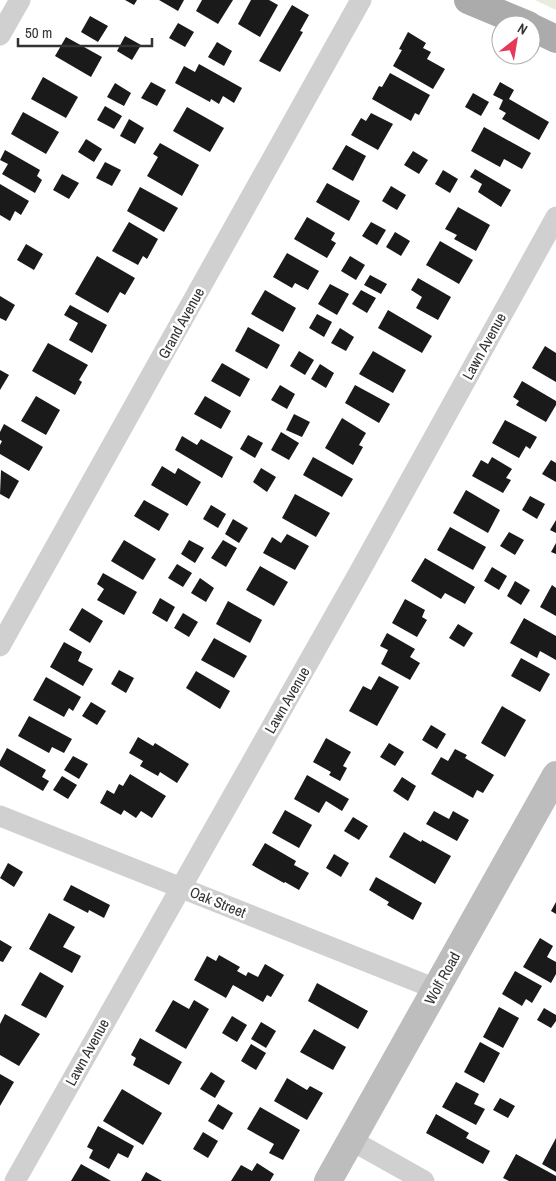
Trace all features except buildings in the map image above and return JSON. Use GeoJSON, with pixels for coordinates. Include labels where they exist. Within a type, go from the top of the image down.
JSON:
{"type":"FeatureCollection","features":[{"type":"Feature","properties":{"kind":"main road"},"geometry":{"type":"LineString","coordinates":[[468,0],[503,15]]}},
{"type":"Feature","properties":{"kind":"main road"},"geometry":{"type":"LineString","coordinates":[[541,32],[556,39]]}},
{"type":"Feature","properties":{"kind":"main road","name":"Wolf Road"},"geometry":{"type":"LineString","coordinates":[[328,1181],[556,775]]}},
{"type":"Feature","properties":{"kind":"street"},"geometry":{"type":"LineString","coordinates":[[0,35],[20,0]]}},
{"type":"Feature","properties":{"kind":"street","name":"Grand Avenue"},"geometry":{"type":"LineString","coordinates":[[0,646],[361,0]]}},
{"type":"Feature","properties":{"kind":"street","name":"Lawn Avenue"},"geometry":{"type":"LineString","coordinates":[[14,1181],[360,571],[556,217]]}},
{"type":"Feature","properties":{"kind":"street","name":"Oak Street"},"geometry":{"type":"LineString","coordinates":[[0,816],[436,989]]}},
{"type":"Feature","properties":{"kind":"street"},"geometry":{"type":"LineString","coordinates":[[351,1140],[424,1181]]}},
{"type":"Feature","properties":{"kind":"shaded area"},"geometry":{"type":"Polygon","coordinates":[[[535,0],[556,0],[556,10],[535,0]]]}}]}
